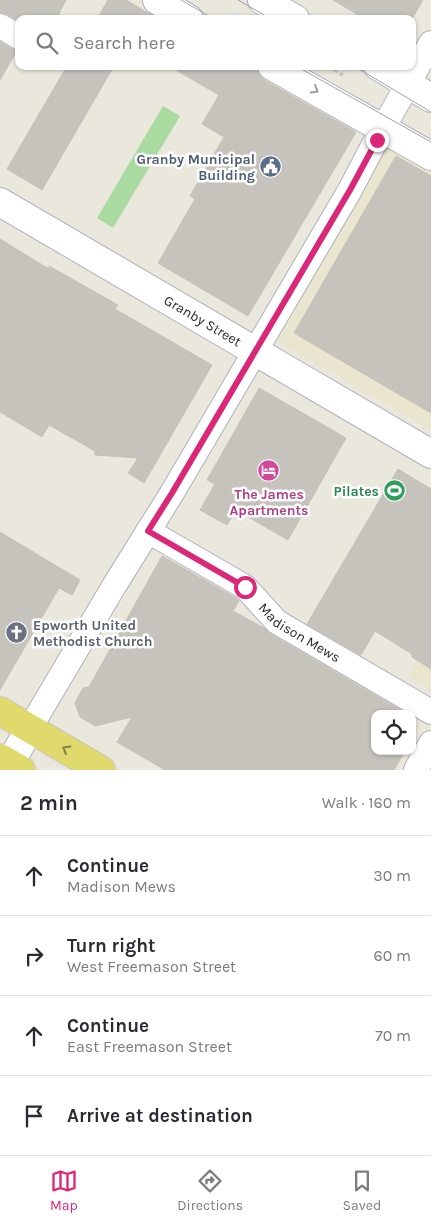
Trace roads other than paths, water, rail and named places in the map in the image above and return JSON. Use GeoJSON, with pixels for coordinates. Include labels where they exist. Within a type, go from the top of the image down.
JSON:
{"type":"FeatureCollection","features":[{"type":"Feature","properties":{"kind":"main road"},"geometry":{"type":"LineString","coordinates":[[0,711],[101,770]]}},
{"type":"Feature","properties":{"kind":"street"},"geometry":{"type":"LineString","coordinates":[[157,0],[182,15]]}},
{"type":"Feature","properties":{"kind":"street"},"geometry":{"type":"LineString","coordinates":[[262,0],[288,15]]}},
{"type":"Feature","properties":{"kind":"street"},"geometry":{"type":"LineString","coordinates":[[0,26],[15,35]]}},
{"type":"Feature","properties":{"kind":"street"},"geometry":{"type":"LineString","coordinates":[[416,70],[431,43]]}},
{"type":"Feature","properties":{"kind":"street"},"geometry":{"type":"LineString","coordinates":[[279,70],[431,156]]}},
{"type":"Feature","properties":{"kind":"street"},"geometry":{"type":"LineString","coordinates":[[385,70],[431,98]]}},
{"type":"Feature","properties":{"kind":"street"},"geometry":{"type":"LineString","coordinates":[[9,765],[350,190],[416,70]]}},
{"type":"Feature","properties":{"kind":"street","name":"Granby Street"},"geometry":{"type":"LineString","coordinates":[[0,202],[431,454]]}},
{"type":"Feature","properties":{"kind":"street","name":"Madison Mews"},"geometry":{"type":"LineString","coordinates":[[148,531],[245,587],[277,622],[431,712]]}},
{"type":"Feature","properties":{"kind":"street"},"geometry":{"type":"LineString","coordinates":[[416,770],[431,743]]}},
{"type":"Feature","properties":{"kind":"tram line"},"geometry":{"type":"LineString","coordinates":[[181,0],[207,15]]}},
{"type":"Feature","properties":{"kind":"tram line"},"geometry":{"type":"LineString","coordinates":[[238,0],[264,15]]}},
{"type":"Feature","properties":{"kind":"tram line"},"geometry":{"type":"LineString","coordinates":[[303,70],[431,142]]}},
{"type":"Feature","properties":{"kind":"tram line"},"geometry":{"type":"LineString","coordinates":[[361,70],[431,112]]}},
{"type":"Feature","properties":{"kind":"place","name":"Granby Municipal Building"},"geometry":{"type":"Point","coordinates":[271,167]}},
{"type":"Feature","properties":{"kind":"place","name":"The James Apartments"},"geometry":{"type":"Point","coordinates":[269,471]}},
{"type":"Feature","properties":{"kind":"place","name":"Pilates"},"geometry":{"type":"Point","coordinates":[395,491]}},
{"type":"Feature","properties":{"kind":"place","name":"Epworth United Methodist Church"},"geometry":{"type":"Point","coordinates":[17,633]}}]}
